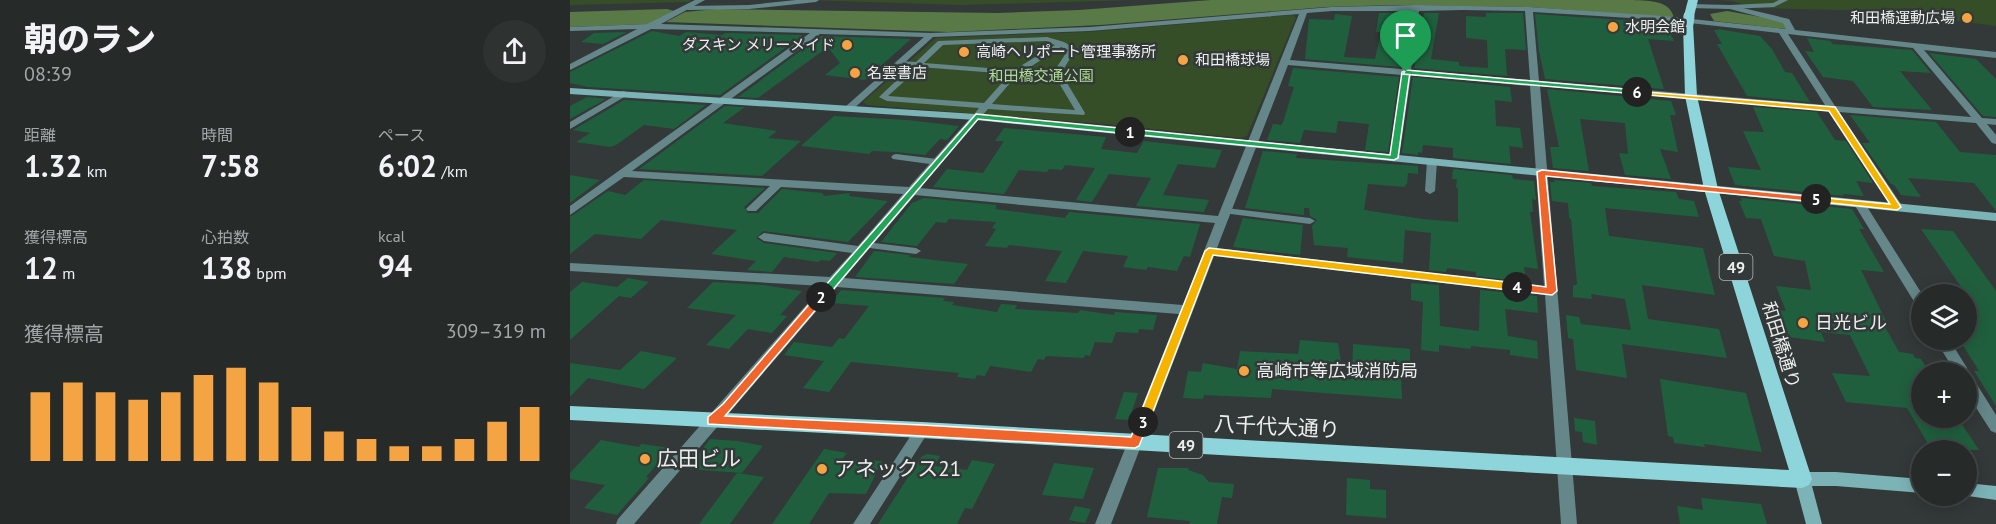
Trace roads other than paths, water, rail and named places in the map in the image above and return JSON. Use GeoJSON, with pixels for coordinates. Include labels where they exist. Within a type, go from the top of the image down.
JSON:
{"type":"FeatureCollection","features":[{"type":"Feature","properties":{"kind":"main road","name":"和田橋通り"},"geometry":{"type":"LineString","coordinates":[[1690,9],[1691,96],[1711,189],[1802,479]]}},
{"type":"Feature","properties":{"kind":"main road","name":"八千代大通り"},"geometry":{"type":"LineString","coordinates":[[570,413],[1563,464],[1802,479]]}},
{"type":"Feature","properties":{"kind":"street"},"geometry":{"type":"LineString","coordinates":[[570,67],[695,4]]}},
{"type":"Feature","properties":{"kind":"street"},"geometry":{"type":"LineString","coordinates":[[570,29],[651,26],[931,35],[1090,29],[1304,12],[1416,7],[1529,9],[1663,18],[1996,55]]}},
{"type":"Feature","properties":{"kind":"street"},"geometry":{"type":"LineString","coordinates":[[1394,158],[1416,7]]}},
{"type":"Feature","properties":{"kind":"street"},"geometry":{"type":"LineString","coordinates":[[1690,9],[1730,8],[1786,21],[1791,30],[1782,32]]}},
{"type":"Feature","properties":{"kind":"street"},"geometry":{"type":"LineString","coordinates":[[1529,9],[1569,524]]}},
{"type":"Feature","properties":{"kind":"street"},"geometry":{"type":"LineString","coordinates":[[1103,524],[1304,12]]}},
{"type":"Feature","properties":{"kind":"street"},"geometry":{"type":"LineString","coordinates":[[570,211],[724,101],[828,22]]}},
{"type":"Feature","properties":{"kind":"street"},"geometry":{"type":"LineString","coordinates":[[1782,32],[1897,207]]}},
{"type":"Feature","properties":{"kind":"street"},"geometry":{"type":"LineString","coordinates":[[848,109],[931,35]]}},
{"type":"Feature","properties":{"kind":"street"},"geometry":{"type":"LineString","coordinates":[[1916,46],[1996,141]]}},
{"type":"Feature","properties":{"kind":"street"},"geometry":{"type":"LineString","coordinates":[[1283,62],[1996,122]]}},
{"type":"Feature","properties":{"kind":"street"},"geometry":{"type":"LineString","coordinates":[[570,91],[976,117],[1996,217]]}},
{"type":"Feature","properties":{"kind":"street"},"geometry":{"type":"LineString","coordinates":[[570,126],[624,94]]}},
{"type":"Feature","properties":{"kind":"street"},"geometry":{"type":"LineString","coordinates":[[624,524],[976,117]]}},
{"type":"Feature","properties":{"kind":"street"},"geometry":{"type":"LineString","coordinates":[[621,174],[912,191],[1224,216]]}},
{"type":"Feature","properties":{"kind":"street"},"geometry":{"type":"LineString","coordinates":[[752,209],[778,184]]}},
{"type":"Feature","properties":{"kind":"street"},"geometry":{"type":"LineString","coordinates":[[1860,204],[1911,287]]}},
{"type":"Feature","properties":{"kind":"street"},"geometry":{"type":"LineString","coordinates":[[764,237],[863,248]]}},
{"type":"Feature","properties":{"kind":"street"},"geometry":{"type":"LineString","coordinates":[[1209,251],[1552,291]]}},
{"type":"Feature","properties":{"kind":"street"},"geometry":{"type":"LineString","coordinates":[[570,267],[834,282],[1187,310]]}},
{"type":"Feature","properties":{"kind":"street"},"geometry":{"type":"LineString","coordinates":[[1977,397],[1996,427]]}},
{"type":"Feature","properties":{"kind":"street"},"geometry":{"type":"LineString","coordinates":[[861,524],[922,430]]}},
{"type":"Feature","properties":{"kind":"street"},"geometry":{"type":"LineString","coordinates":[[1802,479],[1836,479],[1911,485]]}},
{"type":"Feature","properties":{"kind":"street","name":"和田橋通り"},"geometry":{"type":"LineString","coordinates":[[1802,479],[1814,524]]}},
{"type":"Feature","properties":{"kind":"street"},"geometry":{"type":"LineString","coordinates":[[1977,491],[1996,493]]}},
{"type":"Feature","properties":{"kind":"lane"},"geometry":{"type":"LineString","coordinates":[[695,4],[749,7],[816,0]]}},
{"type":"Feature","properties":{"kind":"lane"},"geometry":{"type":"LineString","coordinates":[[1730,8],[1774,5],[1785,0]]}},
{"type":"Feature","properties":{"kind":"lane"},"geometry":{"type":"LineString","coordinates":[[1047,39],[1072,50],[1058,70],[1058,76],[1081,113],[885,98],[884,95],[916,64],[941,43],[1047,39]]}},
{"type":"Feature","properties":{"kind":"lane"},"geometry":{"type":"LineString","coordinates":[[976,117],[1015,72],[1061,44]]}},
{"type":"Feature","properties":{"kind":"lane"},"geometry":{"type":"LineString","coordinates":[[900,63],[1058,76]]}},
{"type":"Feature","properties":{"kind":"lane"},"geometry":{"type":"LineString","coordinates":[[897,157],[937,162]]}},
{"type":"Feature","properties":{"kind":"lane"},"geometry":{"type":"LineString","coordinates":[[1430,191],[1432,161]]}},
{"type":"Feature","properties":{"kind":"lane"},"geometry":{"type":"LineString","coordinates":[[1224,216],[1310,221]]}},
{"type":"Feature","properties":{"kind":"lane"},"geometry":{"type":"LineString","coordinates":[[863,248],[916,251]]}},
{"type":"Feature","properties":{"kind":"place","name":"和田橋運動広場"},"geometry":{"type":"Point","coordinates":[1967,18]}},
{"type":"Feature","properties":{"kind":"place","name":"水明会館"},"geometry":{"type":"Point","coordinates":[1613,27]}},
{"type":"Feature","properties":{"kind":"place","name":"ダスキン メリーメイド"},"geometry":{"type":"Point","coordinates":[847,45]}},
{"type":"Feature","properties":{"kind":"place","name":"高崎ヘリポート管理事務所"},"geometry":{"type":"Point","coordinates":[964,52]}},
{"type":"Feature","properties":{"kind":"place","name":"和田橋球場"},"geometry":{"type":"Point","coordinates":[1183,60]}},
{"type":"Feature","properties":{"kind":"place","name":"名雲書店"},"geometry":{"type":"Point","coordinates":[855,73]}},
{"type":"Feature","properties":{"kind":"place","name":"日光ビル"},"geometry":{"type":"Point","coordinates":[1803,323]}},
{"type":"Feature","properties":{"kind":"place","name":"高崎市等広域消防局"},"geometry":{"type":"Point","coordinates":[1244,371]}},
{"type":"Feature","properties":{"kind":"place","name":"広田ビル"},"geometry":{"type":"Point","coordinates":[645,459]}},
{"type":"Feature","properties":{"kind":"place","name":"アネックス21"},"geometry":{"type":"Point","coordinates":[822,469]}},
{"type":"Feature","properties":{"kind":"park label","name":"和田橋交通公園"},"geometry":{"type":"Point","coordinates":[1041,76]}}]}
